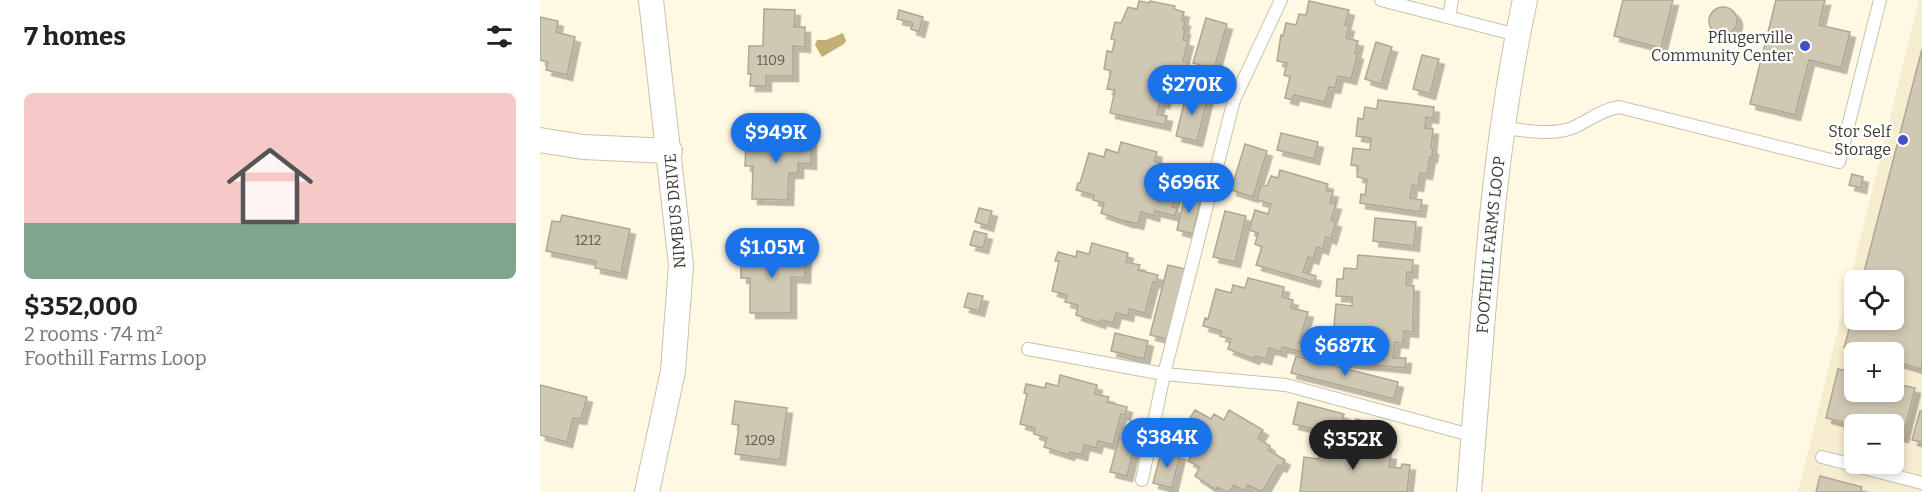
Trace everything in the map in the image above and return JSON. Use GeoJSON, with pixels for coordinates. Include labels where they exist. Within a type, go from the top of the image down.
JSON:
{"type":"FeatureCollection","features":[{"type":"Feature","properties":{"kind":"street","name":"NIMBUS DRIVE"},"geometry":{"type":"LineString","coordinates":[[647,492],[673,371],[681,265],[670,151],[651,0]]}},
{"type":"Feature","properties":{"kind":"street","name":"FOOTHILL FARMS LOOP"},"geometry":{"type":"LineString","coordinates":[[1469,492],[1488,248],[1503,128],[1517,35],[1525,0]]}},
{"type":"Feature","properties":{"kind":"street"},"geometry":{"type":"LineString","coordinates":[[540,140],[583,147],[670,151]]}},
{"type":"Feature","properties":{"kind":"lane"},"geometry":{"type":"LineString","coordinates":[[1142,480],[1164,374],[1234,100],[1281,0]]}},
{"type":"Feature","properties":{"kind":"lane"},"geometry":{"type":"LineString","coordinates":[[1381,0],[1517,35]]}},
{"type":"Feature","properties":{"kind":"lane"},"geometry":{"type":"LineString","coordinates":[[1449,17],[1452,0]]}},
{"type":"Feature","properties":{"kind":"lane"},"geometry":{"type":"LineString","coordinates":[[1503,128],[1537,132],[1565,130],[1603,111],[1619,107],[1839,162],[1881,0]]}},
{"type":"Feature","properties":{"kind":"lane"},"geometry":{"type":"LineString","coordinates":[[1028,349],[1164,374],[1286,385],[1474,436]]}},
{"type":"Feature","properties":{"kind":"lane"},"geometry":{"type":"LineString","coordinates":[[1822,457],[1922,483]]}},
{"type":"Feature","properties":{"kind":"shaded area","name":"Stor Self Storage"},"geometry":{"type":"Polygon","coordinates":[[[1919,0],[1922,0],[1922,492],[1798,492],[1844,305],[1844,330],[1904,330],[1904,270],[1853,270],[1919,0]]]}},
{"type":"Feature","properties":{"kind":"shaded area"},"geometry":{"type":"Polygon","coordinates":[[[843,33],[846,41],[844,44],[822,57],[815,45],[817,40],[826,40],[843,33]]]}},
{"type":"Feature","properties":{"kind":"building","name":"Pflugerville Community Center"},"geometry":{"type":"Polygon","coordinates":[[[1623,0],[1673,0],[1661,48],[1614,36],[1623,0]]]}},
{"type":"Feature","properties":{"kind":"building","name":"Pflugerville Community Center"},"geometry":{"type":"Polygon","coordinates":[[[1776,0],[1825,0],[1819,25],[1850,32],[1841,68],[1809,60],[1795,115],[1750,104],[1776,0]]]}},
{"type":"Feature","properties":{"kind":"building"},"geometry":{"type":"Polygon","coordinates":[[[1139,1],[1175,6],[1174,9],[1184,12],[1183,40],[1188,41],[1183,61],[1189,63],[1185,78],[1178,76],[1176,86],[1170,85],[1164,103],[1160,102],[1157,114],[1167,116],[1165,125],[1110,113],[1115,90],[1107,89],[1111,71],[1104,69],[1107,51],[1112,52],[1115,40],[1111,39],[1115,22],[1121,23],[1128,7],[1137,9],[1139,1]]]}},
{"type":"Feature","properties":{"kind":"building"},"geometry":{"type":"Polygon","coordinates":[[[1309,1],[1349,10],[1345,25],[1349,26],[1346,38],[1358,41],[1355,53],[1358,54],[1351,79],[1338,76],[1335,88],[1329,87],[1325,102],[1294,95],[1293,100],[1285,98],[1290,77],[1284,75],[1287,63],[1277,61],[1281,35],[1283,36],[1286,23],[1296,25],[1299,14],[1306,15],[1309,1]]]}},
{"type":"Feature","properties":{"kind":"building","name":"Pflugerville Community Center"},"geometry":{"type":"Polygon","coordinates":[[[1723,7],[1733,11],[1737,21],[1733,31],[1723,35],[1713,31],[1709,21],[1713,11],[1723,7]]]}},
{"type":"Feature","properties":{"kind":"building"},"geometry":{"type":"Polygon","coordinates":[[[764,9],[795,10],[794,27],[805,27],[805,47],[793,46],[793,76],[766,76],[766,86],[750,86],[749,46],[763,46],[764,9]]]}},
{"type":"Feature","properties":{"kind":"building"},"geometry":{"type":"Polygon","coordinates":[[[899,10],[923,17],[919,32],[911,29],[913,23],[897,19],[899,10]]]}},
{"type":"Feature","properties":{"kind":"building"},"geometry":{"type":"Polygon","coordinates":[[[540,17],[558,21],[556,32],[575,37],[567,75],[546,70],[548,62],[540,60],[540,17]]]}},
{"type":"Feature","properties":{"kind":"building"},"geometry":{"type":"Polygon","coordinates":[[[1206,18],[1227,24],[1214,69],[1193,63],[1206,18]]]}},
{"type":"Feature","properties":{"kind":"building"},"geometry":{"type":"Polygon","coordinates":[[[1376,42],[1392,47],[1381,84],[1365,79],[1376,42]]]}},
{"type":"Feature","properties":{"kind":"building"},"geometry":{"type":"Polygon","coordinates":[[[1922,49],[1921,369],[1904,364],[1904,342],[1846,342],[1849,330],[1904,330],[1904,270],[1865,270],[1922,49]]]}},
{"type":"Feature","properties":{"kind":"building"},"geometry":{"type":"Polygon","coordinates":[[[1422,55],[1439,59],[1430,94],[1413,89],[1422,55]]]}},
{"type":"Feature","properties":{"kind":"building"},"geometry":{"type":"Polygon","coordinates":[[[1187,91],[1208,96],[1197,141],[1176,136],[1187,91]]]}},
{"type":"Feature","properties":{"kind":"building"},"geometry":{"type":"Polygon","coordinates":[[[1378,100],[1434,107],[1433,118],[1426,117],[1425,128],[1433,129],[1432,157],[1430,157],[1427,174],[1420,173],[1418,186],[1412,185],[1410,198],[1422,200],[1420,212],[1360,203],[1361,194],[1365,195],[1367,179],[1357,177],[1358,166],[1351,165],[1353,148],[1370,150],[1371,138],[1356,136],[1358,118],[1363,119],[1365,107],[1377,109],[1378,100]]]}},
{"type":"Feature","properties":{"kind":"building"},"geometry":{"type":"Polygon","coordinates":[[[1281,133],[1318,142],[1314,159],[1277,150],[1281,133]]]}},
{"type":"Feature","properties":{"kind":"building"},"geometry":{"type":"Polygon","coordinates":[[[762,135],[799,136],[799,139],[811,139],[811,164],[798,163],[798,173],[789,173],[788,200],[752,199],[753,166],[745,166],[746,143],[761,144],[762,135]]]}},
{"type":"Feature","properties":{"kind":"building"},"geometry":{"type":"Polygon","coordinates":[[[1121,142],[1157,152],[1154,161],[1165,164],[1163,172],[1180,176],[1172,207],[1177,208],[1175,216],[1155,211],[1154,216],[1141,212],[1138,224],[1127,222],[1101,213],[1104,203],[1093,200],[1094,195],[1076,190],[1089,153],[1104,157],[1106,149],[1118,153],[1121,142]]]}},
{"type":"Feature","properties":{"kind":"building"},"geometry":{"type":"Polygon","coordinates":[[[1245,144],[1267,151],[1253,197],[1231,190],[1245,144]]]}},
{"type":"Feature","properties":{"kind":"building"},"geometry":{"type":"Polygon","coordinates":[[[1280,170],[1328,184],[1326,190],[1333,192],[1330,203],[1336,204],[1331,220],[1336,222],[1331,239],[1326,237],[1323,249],[1317,247],[1313,259],[1308,257],[1303,272],[1316,276],[1314,282],[1256,265],[1262,247],[1255,244],[1258,233],[1249,230],[1255,210],[1268,214],[1271,204],[1257,200],[1261,185],[1267,186],[1271,176],[1278,178],[1280,170]]]}},
{"type":"Feature","properties":{"kind":"building"},"geometry":{"type":"Polygon","coordinates":[[[1852,174],[1863,177],[1861,188],[1849,185],[1852,174]]]}},
{"type":"Feature","properties":{"kind":"building"},"geometry":{"type":"Polygon","coordinates":[[[1185,195],[1201,199],[1193,234],[1177,230],[1185,195]]]}},
{"type":"Feature","properties":{"kind":"building"},"geometry":{"type":"Polygon","coordinates":[[[979,208],[992,211],[988,226],[975,222],[979,208]]]}},
{"type":"Feature","properties":{"kind":"building"},"geometry":{"type":"Polygon","coordinates":[[[1225,211],[1246,216],[1235,262],[1213,257],[1225,211]]]}},
{"type":"Feature","properties":{"kind":"building"},"geometry":{"type":"Polygon","coordinates":[[[562,215],[630,229],[621,273],[595,268],[596,261],[546,251],[552,221],[560,222],[562,215]]]}},
{"type":"Feature","properties":{"kind":"building"},"geometry":{"type":"Polygon","coordinates":[[[1375,218],[1416,222],[1414,246],[1373,241],[1375,218]]]}},
{"type":"Feature","properties":{"kind":"building"},"geometry":{"type":"Polygon","coordinates":[[[974,231],[987,234],[983,248],[970,245],[974,231]]]}},
{"type":"Feature","properties":{"kind":"building"},"geometry":{"type":"Polygon","coordinates":[[[1092,243],[1128,253],[1126,262],[1140,265],[1138,270],[1158,275],[1156,283],[1153,282],[1145,313],[1129,309],[1128,316],[1116,313],[1113,323],[1101,320],[1100,323],[1076,315],[1078,305],[1065,302],[1067,295],[1052,291],[1059,261],[1055,261],[1058,252],[1076,257],[1077,251],[1089,254],[1092,243]]]}},
{"type":"Feature","properties":{"kind":"building"},"geometry":{"type":"Polygon","coordinates":[[[741,252],[806,252],[805,278],[791,277],[791,313],[750,313],[750,278],[741,278],[741,252]]]}},
{"type":"Feature","properties":{"kind":"building"},"geometry":{"type":"Polygon","coordinates":[[[1358,255],[1413,260],[1412,273],[1407,272],[1406,285],[1414,286],[1413,332],[1404,331],[1403,343],[1395,342],[1393,358],[1406,358],[1405,368],[1343,362],[1344,353],[1349,354],[1351,339],[1341,338],[1342,327],[1334,326],[1336,304],[1352,306],[1352,297],[1336,296],[1337,279],[1343,279],[1344,268],[1357,269],[1358,255]]]}},
{"type":"Feature","properties":{"kind":"building"},"geometry":{"type":"Polygon","coordinates":[[[1168,265],[1185,269],[1167,339],[1150,335],[1168,265]]]}},
{"type":"Feature","properties":{"kind":"building"},"geometry":{"type":"Polygon","coordinates":[[[1248,278],[1284,287],[1282,297],[1293,300],[1291,308],[1308,312],[1299,343],[1304,345],[1302,352],[1282,347],[1281,352],[1269,348],[1266,359],[1255,356],[1254,359],[1228,349],[1231,339],[1220,336],[1222,331],[1203,326],[1205,318],[1208,319],[1216,289],[1231,293],[1233,285],[1245,288],[1248,278]]]}},
{"type":"Feature","properties":{"kind":"building"},"geometry":{"type":"Polygon","coordinates":[[[968,293],[983,296],[979,311],[964,307],[968,293]]]}},
{"type":"Feature","properties":{"kind":"building"},"geometry":{"type":"Polygon","coordinates":[[[1115,333],[1148,341],[1144,359],[1111,351],[1115,333]]]}},
{"type":"Feature","properties":{"kind":"building"},"geometry":{"type":"Polygon","coordinates":[[[1296,356],[1398,382],[1394,399],[1291,373],[1296,356]]]}},
{"type":"Feature","properties":{"kind":"building"},"geometry":{"type":"Polygon","coordinates":[[[1838,369],[1844,370],[1844,402],[1904,402],[1904,386],[1915,388],[1904,433],[1904,414],[1844,414],[1844,422],[1826,418],[1838,369]]]}},
{"type":"Feature","properties":{"kind":"building"},"geometry":{"type":"Polygon","coordinates":[[[1060,375],[1097,385],[1095,394],[1109,397],[1107,402],[1127,407],[1125,415],[1121,414],[1113,445],[1098,441],[1096,448],[1084,445],[1082,455],[1070,452],[1069,455],[1044,447],[1047,438],[1034,434],[1035,428],[1020,424],[1027,394],[1024,393],[1026,384],[1045,388],[1046,383],[1058,386],[1060,375]]]}},
{"type":"Feature","properties":{"kind":"building"},"geometry":{"type":"Polygon","coordinates":[[[540,385],[587,397],[581,419],[573,418],[567,442],[540,435],[540,385]]]}},
{"type":"Feature","properties":{"kind":"building"},"geometry":{"type":"Polygon","coordinates":[[[735,401],[787,408],[780,460],[735,454],[739,425],[732,424],[735,401]]]}},
{"type":"Feature","properties":{"kind":"building"},"geometry":{"type":"Polygon","coordinates":[[[1298,402],[1344,414],[1339,435],[1293,424],[1298,402]]]}},
{"type":"Feature","properties":{"kind":"building"},"geometry":{"type":"Polygon","coordinates":[[[1195,410],[1211,419],[1214,414],[1224,420],[1229,410],[1263,430],[1258,438],[1270,446],[1268,450],[1285,460],[1281,467],[1278,465],[1262,492],[1248,485],[1244,491],[1234,485],[1229,492],[1217,487],[1216,490],[1195,476],[1200,467],[1188,461],[1192,455],[1177,447],[1193,420],[1190,418],[1195,410]]]}},
{"type":"Feature","properties":{"kind":"building"},"geometry":{"type":"Polygon","coordinates":[[[1920,411],[1922,411],[1922,442],[1912,440],[1920,411]]]}},
{"type":"Feature","properties":{"kind":"building"},"geometry":{"type":"Polygon","coordinates":[[[1356,419],[1390,428],[1386,444],[1352,434],[1356,419]]]}},
{"type":"Feature","properties":{"kind":"building"},"geometry":{"type":"Polygon","coordinates":[[[1119,438],[1135,442],[1127,476],[1110,472],[1119,438]]]}},
{"type":"Feature","properties":{"kind":"building"},"geometry":{"type":"Polygon","coordinates":[[[1332,443],[1380,448],[1379,453],[1391,454],[1389,467],[1401,468],[1402,464],[1410,465],[1407,492],[1300,492],[1304,457],[1319,459],[1320,448],[1332,449],[1332,443]]]}},
{"type":"Feature","properties":{"kind":"building"},"geometry":{"type":"Polygon","coordinates":[[[1162,449],[1180,454],[1172,488],[1153,483],[1162,449]]]}},
{"type":"Feature","properties":{"kind":"building"},"geometry":{"type":"Polygon","coordinates":[[[1820,476],[1862,487],[1860,492],[1816,492],[1820,476]]]}},
{"type":"Feature","properties":{"kind":"place","name":"Pflugerville Community Center"},"geometry":{"type":"Point","coordinates":[1805,46]}},
{"type":"Feature","properties":{"kind":"place","name":"Stor Self Storage"},"geometry":{"type":"Point","coordinates":[1903,140]}}]}
